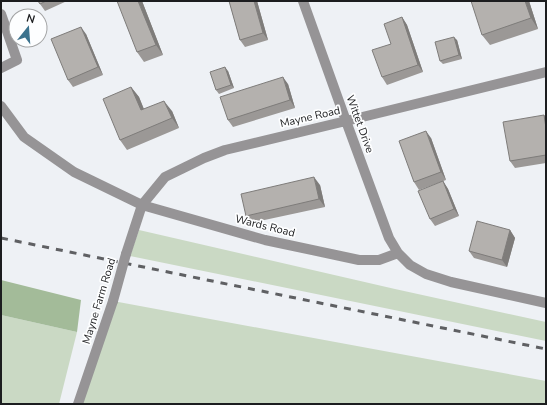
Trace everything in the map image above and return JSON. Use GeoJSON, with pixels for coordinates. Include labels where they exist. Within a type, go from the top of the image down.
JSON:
{"type":"FeatureCollection","features":[{"type":"Feature","properties":{"kind":"street","name":"Wittet Drive"},"geometry":{"type":"LineString","coordinates":[[303,1],[389,238],[398,253]]}},
{"type":"Feature","properties":{"kind":"street"},"geometry":{"type":"LineString","coordinates":[[1,14],[17,60],[1,68]]}},
{"type":"Feature","properties":{"kind":"street","name":"Mayne Road"},"geometry":{"type":"LineString","coordinates":[[142,205],[165,177],[204,158],[225,150],[546,72]]}},
{"type":"Feature","properties":{"kind":"street","name":"Wards Road"},"geometry":{"type":"LineString","coordinates":[[1,106],[24,137],[74,172],[142,205],[265,240],[359,260],[379,260],[398,253]]}},
{"type":"Feature","properties":{"kind":"street","name":"Mayne Farm Road"},"geometry":{"type":"LineString","coordinates":[[78,404],[113,301],[142,205]]}},
{"type":"Feature","properties":{"kind":"street"},"geometry":{"type":"LineString","coordinates":[[398,253],[410,265],[426,274],[451,282],[546,303]]}},
{"type":"Feature","properties":{"kind":"green space"},"geometry":{"type":"Polygon","coordinates":[[[139,230],[546,322],[546,341],[130,256],[139,230]]]}},
{"type":"Feature","properties":{"kind":"green space"},"geometry":{"type":"Polygon","coordinates":[[[1,280],[81,300],[77,332],[1,315],[1,280]]]}},
{"type":"Feature","properties":{"kind":"green space"},"geometry":{"type":"Polygon","coordinates":[[[113,301],[546,381],[546,404],[78,404],[113,301]]]}},
{"type":"Feature","properties":{"kind":"green space"},"geometry":{"type":"Polygon","coordinates":[[[1,315],[77,332],[59,404],[1,404],[1,315]]]}},
{"type":"Feature","properties":{"kind":"building"},"geometry":{"type":"Polygon","coordinates":[[[38,1],[46,1],[40,4],[38,1]]]}},
{"type":"Feature","properties":{"kind":"building"},"geometry":{"type":"Polygon","coordinates":[[[117,1],[138,1],[156,45],[137,52],[117,1]]]}},
{"type":"Feature","properties":{"kind":"building"},"geometry":{"type":"Polygon","coordinates":[[[229,1],[254,1],[263,33],[240,40],[229,1]]]}},
{"type":"Feature","properties":{"kind":"building"},"geometry":{"type":"Polygon","coordinates":[[[471,1],[525,1],[531,18],[482,35],[471,1]]]}},
{"type":"Feature","properties":{"kind":"building"},"geometry":{"type":"Polygon","coordinates":[[[402,17],[418,65],[382,77],[372,50],[391,44],[384,24],[402,17]]]}},
{"type":"Feature","properties":{"kind":"building"},"geometry":{"type":"Polygon","coordinates":[[[81,27],[98,67],[68,80],[51,39],[81,27]]]}},
{"type":"Feature","properties":{"kind":"building"},"geometry":{"type":"Polygon","coordinates":[[[454,37],[459,55],[440,61],[435,42],[454,37]]]}},
{"type":"Feature","properties":{"kind":"building"},"geometry":{"type":"Polygon","coordinates":[[[225,67],[231,85],[216,90],[210,72],[225,67]]]}},
{"type":"Feature","properties":{"kind":"building"},"geometry":{"type":"Polygon","coordinates":[[[283,77],[290,100],[228,120],[220,97],[283,77]]]}},
{"type":"Feature","properties":{"kind":"building"},"geometry":{"type":"Polygon","coordinates":[[[131,87],[141,110],[164,101],[172,118],[120,140],[103,99],[131,87]]]}},
{"type":"Feature","properties":{"kind":"building"},"geometry":{"type":"Polygon","coordinates":[[[544,115],[546,128],[546,155],[510,161],[503,122],[544,115]]]}},
{"type":"Feature","properties":{"kind":"building"},"geometry":{"type":"Polygon","coordinates":[[[426,131],[441,172],[414,182],[399,141],[426,131]]]}},
{"type":"Feature","properties":{"kind":"building"},"geometry":{"type":"Polygon","coordinates":[[[314,177],[319,199],[246,216],[241,194],[314,177]]]}},
{"type":"Feature","properties":{"kind":"building"},"geometry":{"type":"Polygon","coordinates":[[[443,181],[454,209],[430,219],[418,191],[443,181]]]}},
{"type":"Feature","properties":{"kind":"building"},"geometry":{"type":"Polygon","coordinates":[[[477,221],[510,230],[502,260],[469,251],[477,221]]]}},
{"type":"Feature","properties":{"kind":"railway"},"geometry":{"type":"LineString","coordinates":[[1,238],[546,349]]}}]}
